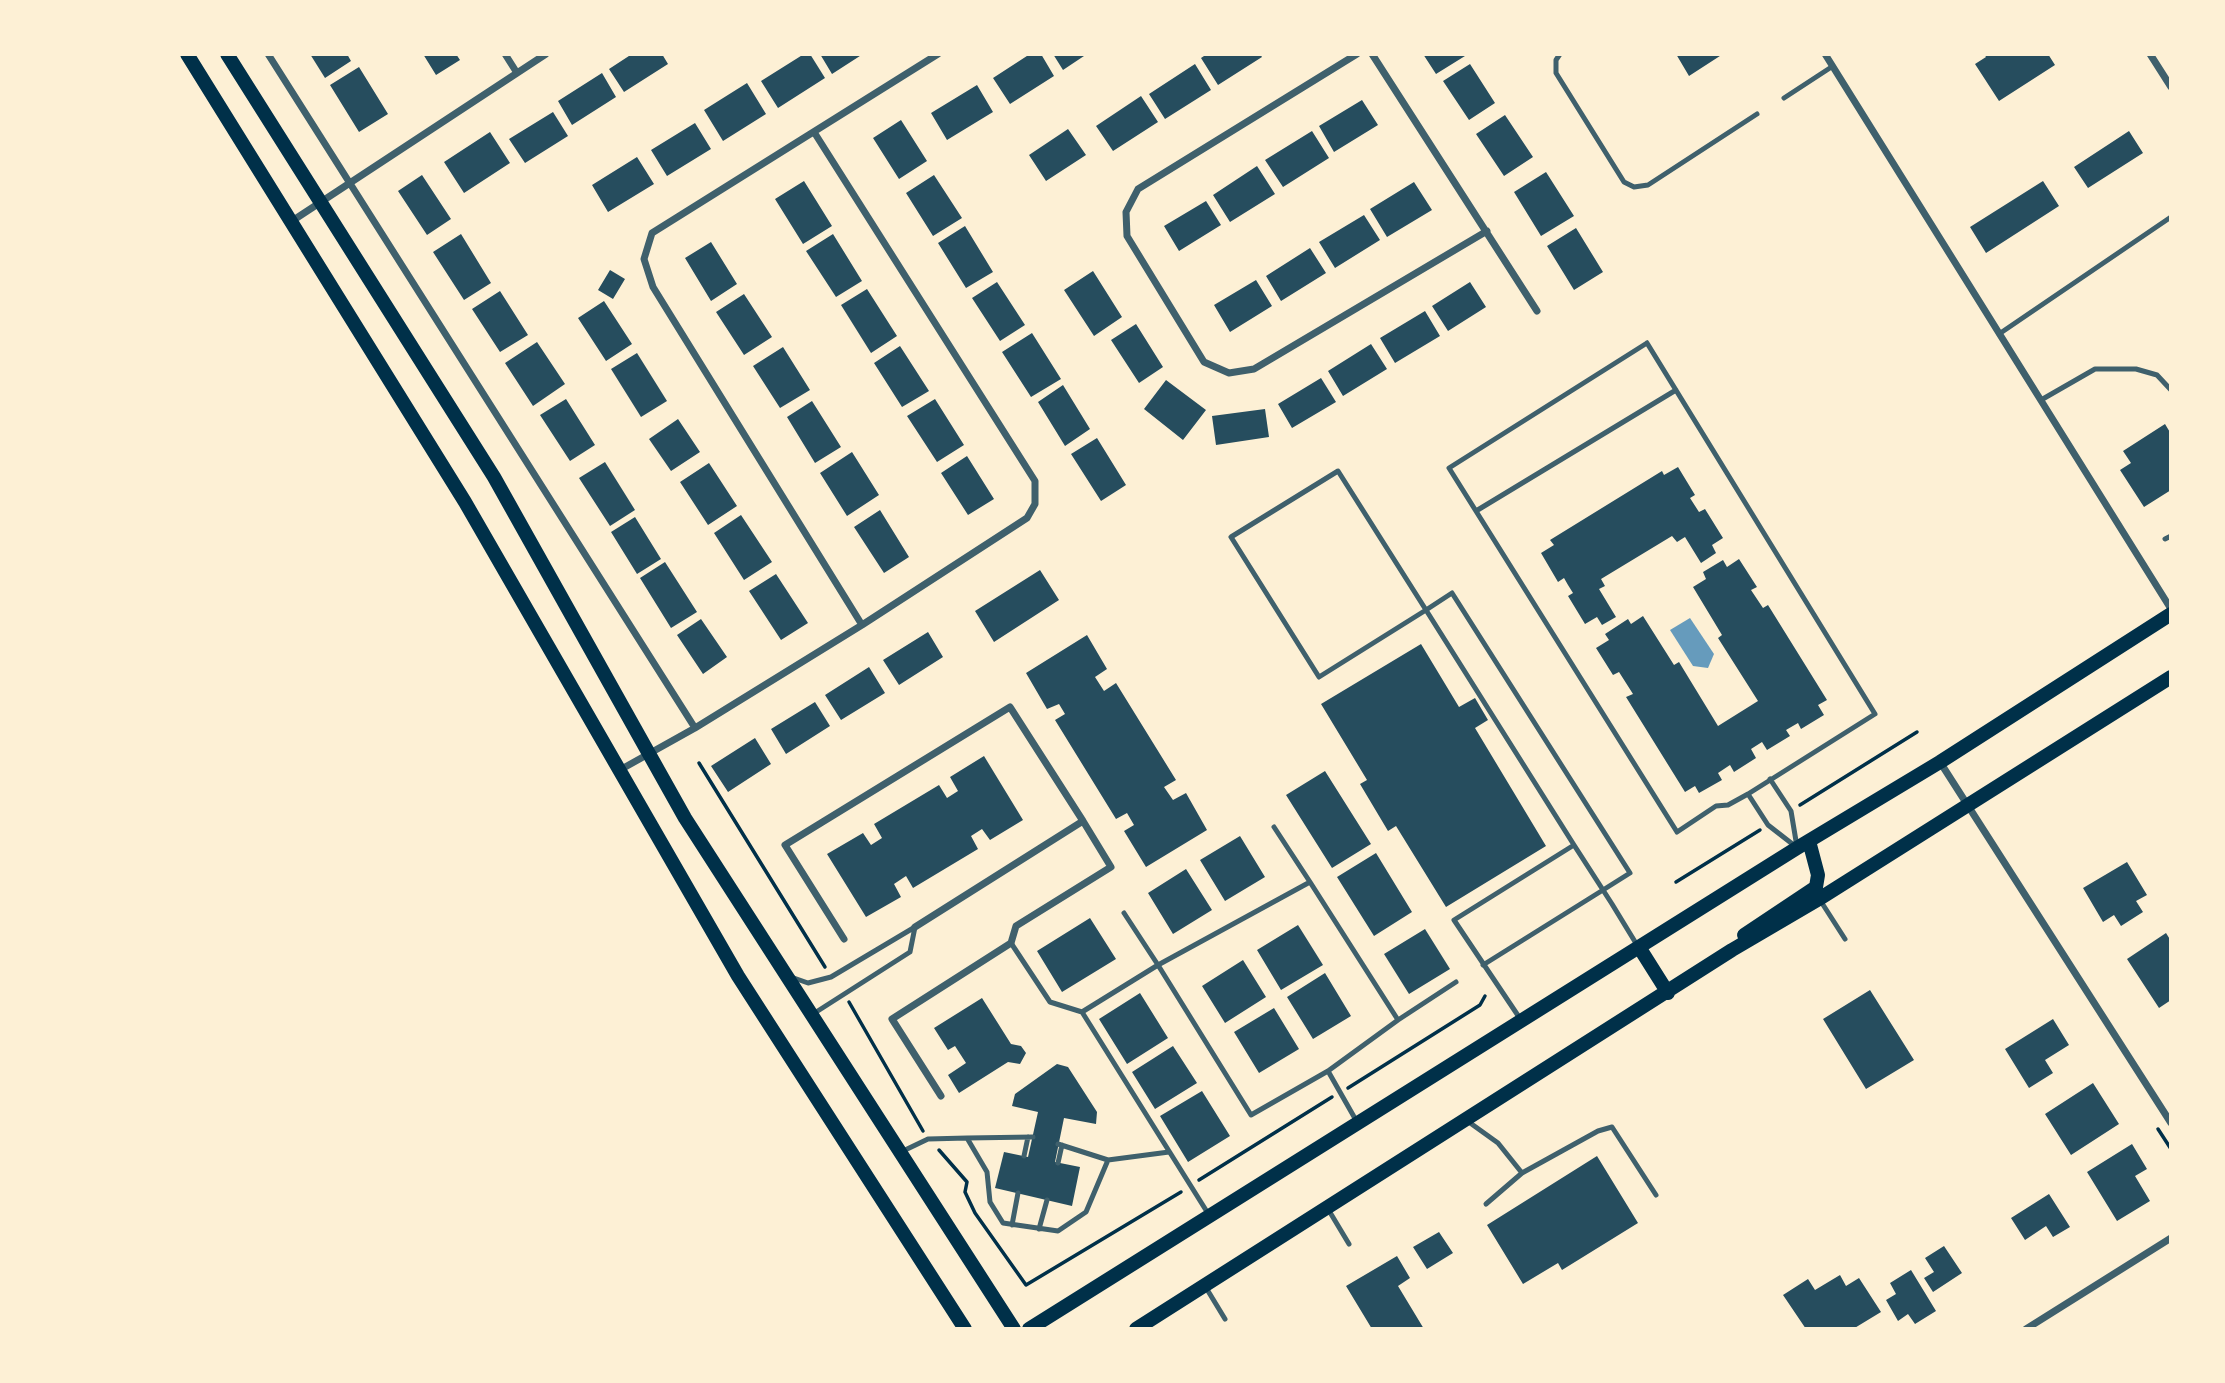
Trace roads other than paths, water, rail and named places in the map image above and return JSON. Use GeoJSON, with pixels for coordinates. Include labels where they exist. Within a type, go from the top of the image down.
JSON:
{"type":"FeatureCollection","features":[{"type":"Feature","properties":{"kind":"main road"},"geometry":{"type":"LineString","coordinates":[[187,54],[465,502],[738,976],[965,1329]]}},
{"type":"Feature","properties":{"kind":"main road"},"geometry":{"type":"LineString","coordinates":[[228,54],[494,477],[685,818],[1014,1329]]}},
{"type":"Feature","properties":{"kind":"main road"},"geometry":{"type":"LineString","coordinates":[[1029,1329],[1803,844],[1940,762],[2171,614]]}},
{"type":"Feature","properties":{"kind":"main road"},"geometry":{"type":"LineString","coordinates":[[1140,1328],[1204,1284],[1328,1209],[1732,950],[1967,807],[2171,677]]}},
{"type":"Feature","properties":{"kind":"main road"},"geometry":{"type":"LineString","coordinates":[[1732,950],[1750,929],[1816,887],[1818,875],[1803,844]]}},
{"type":"Feature","properties":{"kind":"main road"},"geometry":{"type":"LineString","coordinates":[[1639,947],[1668,993]]}},
{"type":"Feature","properties":{"kind":"street"},"geometry":{"type":"LineString","coordinates":[[268,54],[695,728]]}},
{"type":"Feature","properties":{"kind":"street"},"geometry":{"type":"LineString","coordinates":[[505,54],[517,73]]}},
{"type":"Feature","properties":{"kind":"street"},"geometry":{"type":"LineString","coordinates":[[292,221],[546,54]]}},
{"type":"Feature","properties":{"kind":"street"},"geometry":{"type":"LineString","coordinates":[[862,625],[653,286],[644,259],[652,233],[938,54]]}},
{"type":"Feature","properties":{"kind":"street"},"geometry":{"type":"LineString","coordinates":[[1357,54],[1138,189],[1126,212],[1127,236],[1204,362],[1229,373],[1254,369],[1487,231]]}},
{"type":"Feature","properties":{"kind":"street"},"geometry":{"type":"LineString","coordinates":[[1373,54],[1537,311]]}},
{"type":"Feature","properties":{"kind":"street"},"geometry":{"type":"LineString","coordinates":[[1825,54],[2171,609]]}},
{"type":"Feature","properties":{"kind":"street"},"geometry":{"type":"LineString","coordinates":[[2150,54],[2171,87]]}},
{"type":"Feature","properties":{"kind":"street"},"geometry":{"type":"LineString","coordinates":[[618,771],[695,728],[862,625],[1027,518],[1035,504],[1035,481],[814,132]]}},
{"type":"Feature","properties":{"kind":"street"},"geometry":{"type":"LineString","coordinates":[[844,939],[785,845],[1010,707],[1111,867],[1016,926],[1011,943],[892,1019],[941,1096]]}},
{"type":"Feature","properties":{"kind":"street"},"geometry":{"type":"LineString","coordinates":[[1940,762],[2171,1123]]}},
{"type":"Feature","properties":{"kind":"street"},"geometry":{"type":"LineString","coordinates":[[915,927],[1083,821]]}},
{"type":"Feature","properties":{"kind":"street"},"geometry":{"type":"LineString","coordinates":[[2026,1329],[2171,1238]]}},
{"type":"Feature","properties":{"kind":"lane"},"geometry":{"type":"LineString","coordinates":[[1560,54],[1556,60],[1556,73],[1624,182],[1634,187],[1648,185],[1757,114]]}},
{"type":"Feature","properties":{"kind":"lane"},"geometry":{"type":"LineString","coordinates":[[1784,98],[1833,66]]}},
{"type":"Feature","properties":{"kind":"lane"},"geometry":{"type":"LineString","coordinates":[[1999,334],[2171,217]]}},
{"type":"Feature","properties":{"kind":"lane"},"geometry":{"type":"LineString","coordinates":[[1647,343],[1676,390],[1875,714],[1748,794],[1728,805],[1716,806],[1677,832],[1449,468],[1647,343]]}},
{"type":"Feature","properties":{"kind":"lane"},"geometry":{"type":"LineString","coordinates":[[2041,400],[2095,369],[2136,369],[2157,375],[2171,390]]}},
{"type":"Feature","properties":{"kind":"lane"},"geometry":{"type":"LineString","coordinates":[[1476,511],[1676,390]]}},
{"type":"Feature","properties":{"kind":"lane"},"geometry":{"type":"LineString","coordinates":[[1483,965],[1603,890],[1630,873],[1452,593],[1426,610],[1318,677],[1231,537],[1338,471],[1426,610],[1574,845],[1603,890],[1639,947]]}},
{"type":"Feature","properties":{"kind":"lane"},"geometry":{"type":"LineString","coordinates":[[1770,779],[1791,811],[1803,844]]}},
{"type":"Feature","properties":{"kind":"lane"},"geometry":{"type":"LineString","coordinates":[[1748,794],[1768,825],[1803,844]]}},
{"type":"Feature","properties":{"kind":"lane"},"geometry":{"type":"LineString","coordinates":[[1274,827],[1398,1020]]}},
{"type":"Feature","properties":{"kind":"lane"},"geometry":{"type":"LineString","coordinates":[[1522,1021],[1454,920],[1574,845]]}},
{"type":"Feature","properties":{"kind":"lane"},"geometry":{"type":"LineString","coordinates":[[1011,943],[1050,1002],[1063,1009],[1082,1012],[1158,965],[1310,882]]}},
{"type":"Feature","properties":{"kind":"lane"},"geometry":{"type":"LineString","coordinates":[[1819,899],[1845,939]]}},
{"type":"Feature","properties":{"kind":"lane"},"geometry":{"type":"LineString","coordinates":[[1124,913],[1251,1115],[1328,1071],[1456,982]]}},
{"type":"Feature","properties":{"kind":"lane"},"geometry":{"type":"LineString","coordinates":[[785,975],[808,983],[831,977],[915,927]]}},
{"type":"Feature","properties":{"kind":"lane"},"geometry":{"type":"LineString","coordinates":[[811,1015],[910,952],[915,927]]}},
{"type":"Feature","properties":{"kind":"lane"},"geometry":{"type":"LineString","coordinates":[[1082,1012],[1210,1218]]}},
{"type":"Feature","properties":{"kind":"lane"},"geometry":{"type":"LineString","coordinates":[[1328,1071],[1358,1124]]}},
{"type":"Feature","properties":{"kind":"lane"},"geometry":{"type":"LineString","coordinates":[[1466,1119],[1498,1143],[1522,1173]]}},
{"type":"Feature","properties":{"kind":"lane"},"geometry":{"type":"LineString","coordinates":[[1486,1204],[1522,1173],[1598,1131],[1612,1127],[1656,1195]]}},
{"type":"Feature","properties":{"kind":"lane"},"geometry":{"type":"LineString","coordinates":[[902,1152],[928,1139],[1030,1137],[1024,1156]]}},
{"type":"Feature","properties":{"kind":"lane"},"geometry":{"type":"LineString","coordinates":[[967,1138],[987,1172],[990,1202],[1003,1223],[1012,1225],[1058,1231],[1086,1212],[1108,1160]]}},
{"type":"Feature","properties":{"kind":"lane"},"geometry":{"type":"LineString","coordinates":[[1058,1163],[1060,1144],[1108,1160],[1169,1152]]}},
{"type":"Feature","properties":{"kind":"lane"},"geometry":{"type":"LineString","coordinates":[[1012,1225],[1018,1193]]}},
{"type":"Feature","properties":{"kind":"lane"},"geometry":{"type":"LineString","coordinates":[[1039,1229],[1047,1200]]}},
{"type":"Feature","properties":{"kind":"lane"},"geometry":{"type":"LineString","coordinates":[[1328,1209],[1349,1244]]}},
{"type":"Feature","properties":{"kind":"lane"},"geometry":{"type":"LineString","coordinates":[[1204,1284],[1225,1319]]}},
{"type":"Feature","properties":{"kind":"water"},"geometry":{"type":"Polygon","coordinates":[[[1690,618],[1714,654],[1708,668],[1693,666],[1670,630],[1690,618]]]}}]}
